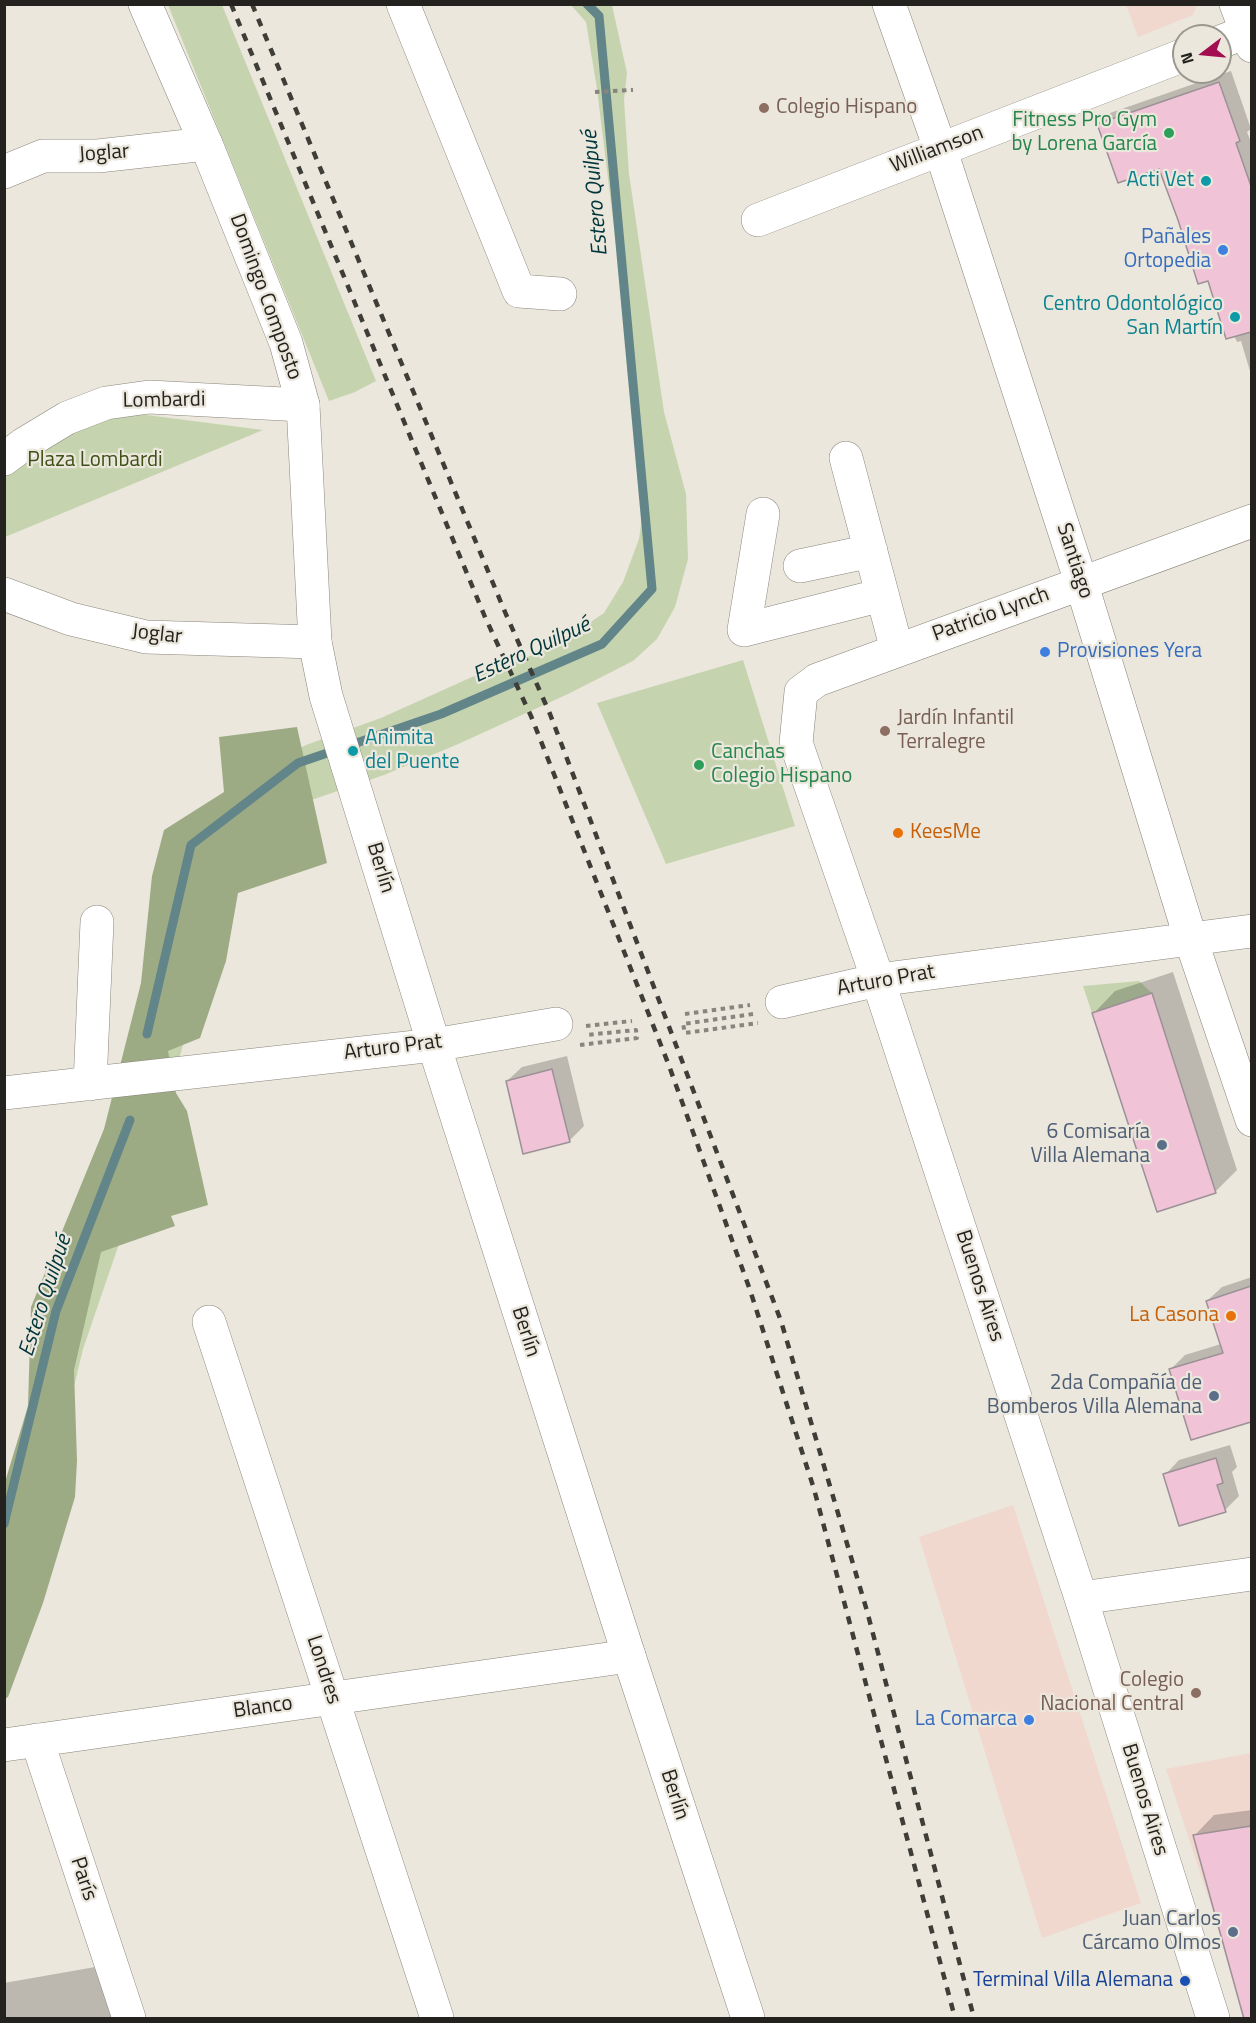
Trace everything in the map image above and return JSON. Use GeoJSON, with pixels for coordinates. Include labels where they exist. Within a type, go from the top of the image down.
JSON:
{"type":"FeatureCollection","features":[{"type":"Feature","properties":{"kind":"street","name":"Domingo Composto"},"geometry":{"type":"LineString","coordinates":[[145,4],[206,144],[286,343],[303,405],[315,642]]}},
{"type":"Feature","properties":{"kind":"street"},"geometry":{"type":"LineString","coordinates":[[403,4],[519,291],[560,294]]}},
{"type":"Feature","properties":{"kind":"street","name":"Santiago"},"geometry":{"type":"LineString","coordinates":[[889,4],[940,148],[1081,582],[1191,940],[1251,1120]]}},
{"type":"Feature","properties":{"kind":"street","name":"Williamson"},"geometry":{"type":"LineString","coordinates":[[758,220],[1172,60]]}},
{"type":"Feature","properties":{"kind":"street","name":"Joglar"},"geometry":{"type":"LineString","coordinates":[[4,172],[43,156],[98,156],[206,144]]}},
{"type":"Feature","properties":{"kind":"street","name":"Lombardi"},"geometry":{"type":"LineString","coordinates":[[4,459],[67,418],[106,403],[149,397],[303,405]]}},
{"type":"Feature","properties":{"kind":"street"},"geometry":{"type":"LineString","coordinates":[[846,458],[897,650]]}},
{"type":"Feature","properties":{"kind":"street"},"geometry":{"type":"LineString","coordinates":[[763,514],[744,630],[882,595]]}},
{"type":"Feature","properties":{"kind":"street","name":"Patricio Lynch"},"geometry":{"type":"LineString","coordinates":[[801,692],[817,680],[1251,521]]}},
{"type":"Feature","properties":{"kind":"street"},"geometry":{"type":"LineString","coordinates":[[800,566],[871,551]]}},
{"type":"Feature","properties":{"kind":"street","name":"Joglar"},"geometry":{"type":"LineString","coordinates":[[4,594],[71,620],[146,637],[315,642]]}},
{"type":"Feature","properties":{"kind":"street","name":"Berlín"},"geometry":{"type":"LineString","coordinates":[[315,642],[326,696],[434,1045],[629,1656],[748,2019]]}},
{"type":"Feature","properties":{"kind":"street","name":"Buenos Aires"},"geometry":{"type":"LineString","coordinates":[[801,692],[796,743],[878,980],[1081,1598],[1213,2019]]}},
{"type":"Feature","properties":{"kind":"street"},"geometry":{"type":"LineString","coordinates":[[97,922],[101,1083]]}},
{"type":"Feature","properties":{"kind":"street","name":"Arturo Prat"},"geometry":{"type":"LineString","coordinates":[[766,1006],[878,980],[1251,931]]}},
{"type":"Feature","properties":{"kind":"street","name":"Arturo Prat"},"geometry":{"type":"LineString","coordinates":[[4,1093],[572,1029]]}},
{"type":"Feature","properties":{"kind":"street","name":"Londres"},"geometry":{"type":"LineString","coordinates":[[209,1322],[437,2019]]}},
{"type":"Feature","properties":{"kind":"street"},"geometry":{"type":"LineString","coordinates":[[1081,1598],[1251,1574]]}},
{"type":"Feature","properties":{"kind":"street","name":"Blanco"},"geometry":{"type":"LineString","coordinates":[[4,1745],[629,1656]]}},
{"type":"Feature","properties":{"kind":"street","name":"París"},"geometry":{"type":"LineString","coordinates":[[37,1740],[129,2019]]}},
{"type":"Feature","properties":{"kind":"path"},"geometry":{"type":"LineString","coordinates":[[595,92],[633,90]]}},
{"type":"Feature","properties":{"kind":"path"},"geometry":{"type":"LineString","coordinates":[[685,1014],[766,1006],[785,1019],[685,1033],[683,1024],[766,1006]]}},
{"type":"Feature","properties":{"kind":"path"},"geometry":{"type":"LineString","coordinates":[[572,1029],[636,1030],[637,1038],[558,1047],[572,1029],[632,1021]]}},
{"type":"Feature","properties":{"kind":"shaded area"},"geometry":{"type":"Polygon","coordinates":[[[1126,5],[1195,5],[1193,15],[1138,37],[1126,5]]]}},
{"type":"Feature","properties":{"kind":"shaded area","name":"La Comarca"},"geometry":{"type":"Polygon","coordinates":[[[1013,1505],[1141,1903],[1042,1938],[919,1537],[1013,1505]]]}},
{"type":"Feature","properties":{"kind":"shaded area"},"geometry":{"type":"Polygon","coordinates":[[[1251,1753],[1251,2018],[1244,2018],[1212,1909],[1166,1769],[1251,1753]]]}},
{"type":"Feature","properties":{"kind":"green space"},"geometry":{"type":"Polygon","coordinates":[[[168,5],[222,5],[376,381],[355,392],[329,401],[168,5]]]}},
{"type":"Feature","properties":{"kind":"green space"},"geometry":{"type":"Polygon","coordinates":[[[571,5],[612,5],[627,73],[624,100],[629,174],[664,412],[686,494],[688,559],[675,607],[657,639],[633,661],[568,694],[456,745],[384,775],[297,805],[222,896],[169,1098],[83,1349],[36,1545],[5,1528],[241,778],[306,745],[381,718],[472,677],[521,660],[561,642],[604,613],[623,582],[639,539],[646,489],[597,89],[586,22],[571,5]]]}},
{"type":"Feature","properties":{"kind":"green space","name":"Plaza Lombardi"},"geometry":{"type":"Polygon","coordinates":[[[131,413],[263,430],[5,537],[4,472],[81,428],[131,413]]]}},
{"type":"Feature","properties":{"kind":"green space","name":"Canchas Colegio Hispano"},"geometry":{"type":"Polygon","coordinates":[[[743,660],[795,826],[666,864],[597,703],[743,660]]]}},
{"type":"Feature","properties":{"kind":"green space"},"geometry":{"type":"Polygon","coordinates":[[[297,727],[327,863],[238,893],[226,961],[200,1038],[168,1051],[176,1093],[187,1111],[208,1205],[171,1216],[175,1226],[101,1252],[74,1370],[77,1461],[75,1497],[43,1603],[8,1697],[5,1699],[5,1482],[28,1406],[31,1307],[104,1129],[141,983],[152,876],[164,830],[224,792],[219,737],[297,727]]]}},
{"type":"Feature","properties":{"kind":"green space"},"geometry":{"type":"Polygon","coordinates":[[[1139,981],[1152,993],[1092,1013],[1083,986],[1139,981]]]}},
{"type":"Feature","properties":{"kind":"building"},"geometry":{"type":"Polygon","coordinates":[[[1213,84],[1220,84],[1240,141],[1236,143],[1251,186],[1251,332],[1226,339],[1208,281],[1198,284],[1159,169],[1118,183],[1097,124],[1213,84]]]}},
{"type":"Feature","properties":{"kind":"building"},"geometry":{"type":"Polygon","coordinates":[[[1152,993],[1216,1193],[1157,1212],[1092,1013],[1152,993]]]}},
{"type":"Feature","properties":{"kind":"building"},"geometry":{"type":"Polygon","coordinates":[[[552,1069],[570,1142],[523,1154],[506,1081],[552,1069]]]}},
{"type":"Feature","properties":{"kind":"building","name":"2da Compañía de Bomberos Villa Alemana"},"geometry":{"type":"Polygon","coordinates":[[[1251,1286],[1251,1422],[1191,1440],[1169,1369],[1223,1353],[1206,1301],[1251,1286]]]}},
{"type":"Feature","properties":{"kind":"building"},"geometry":{"type":"Polygon","coordinates":[[[1216,1458],[1223,1483],[1217,1485],[1226,1512],[1179,1526],[1163,1474],[1216,1458]]]}},
{"type":"Feature","properties":{"kind":"building"},"geometry":{"type":"Polygon","coordinates":[[[1251,1826],[1251,2019],[1244,2019],[1193,1835],[1251,1826]]]}},
{"type":"Feature","properties":{"kind":"waterway","name":"Estero Quilpué"},"geometry":{"type":"LineString","coordinates":[[147,1034],[191,845],[298,763],[441,714],[602,644],[652,589],[599,16],[587,4]]}},
{"type":"Feature","properties":{"kind":"waterway","name":"Estero Quilpué"},"geometry":{"type":"LineString","coordinates":[[4,1524],[56,1311],[130,1120]]}},
{"type":"Feature","properties":{"kind":"railway"},"geometry":{"type":"LineString","coordinates":[[231,4],[485,617],[531,716],[668,1063],[750,1290],[814,1489],[955,2018]]}},
{"type":"Feature","properties":{"kind":"railway"},"geometry":{"type":"LineString","coordinates":[[252,4],[505,612],[550,714],[781,1321],[867,1611],[974,2018]]}},
{"type":"Feature","properties":{"kind":"place","name":"Colegio Hispano"},"geometry":{"type":"Point","coordinates":[764,108]}},
{"type":"Feature","properties":{"kind":"place","name":"Fitness Pro Gym by Lorena García"},"geometry":{"type":"Point","coordinates":[1169,133]}},
{"type":"Feature","properties":{"kind":"place","name":"Acti Vet"},"geometry":{"type":"Point","coordinates":[1206,181]}},
{"type":"Feature","properties":{"kind":"place","name":"Pañales Ortopedia"},"geometry":{"type":"Point","coordinates":[1223,250]}},
{"type":"Feature","properties":{"kind":"place","name":"Centro Odontológico San Martín"},"geometry":{"type":"Point","coordinates":[1235,317]}},
{"type":"Feature","properties":{"kind":"place","name":"Provisiones Yera"},"geometry":{"type":"Point","coordinates":[1045,652]}},
{"type":"Feature","properties":{"kind":"place","name":"Jardín Infantil Terralegre"},"geometry":{"type":"Point","coordinates":[885,731]}},
{"type":"Feature","properties":{"kind":"place","name":"Animita del Puente"},"geometry":{"type":"Point","coordinates":[353,751]}},
{"type":"Feature","properties":{"kind":"place","name":"Canchas Colegio Hispano"},"geometry":{"type":"Point","coordinates":[699,765]}},
{"type":"Feature","properties":{"kind":"place","name":"KeesMe"},"geometry":{"type":"Point","coordinates":[898,833]}},
{"type":"Feature","properties":{"kind":"place","name":"6 Comisaría Villa Alemana"},"geometry":{"type":"Point","coordinates":[1162,1145]}},
{"type":"Feature","properties":{"kind":"place","name":"La Casona"},"geometry":{"type":"Point","coordinates":[1231,1316]}},
{"type":"Feature","properties":{"kind":"place","name":"2da Compañía de Bomberos Villa Alemana"},"geometry":{"type":"Point","coordinates":[1214,1396]}},
{"type":"Feature","properties":{"kind":"place","name":"Colegio Nacional Central"},"geometry":{"type":"Point","coordinates":[1196,1693]}},
{"type":"Feature","properties":{"kind":"place","name":"La Comarca"},"geometry":{"type":"Point","coordinates":[1029,1720]}},
{"type":"Feature","properties":{"kind":"place","name":"Juan Carlos Cárcamo Olmos"},"geometry":{"type":"Point","coordinates":[1233,1932]}},
{"type":"Feature","properties":{"kind":"place","name":"Terminal Villa Alemana"},"geometry":{"type":"Point","coordinates":[1185,1981]}}]}
